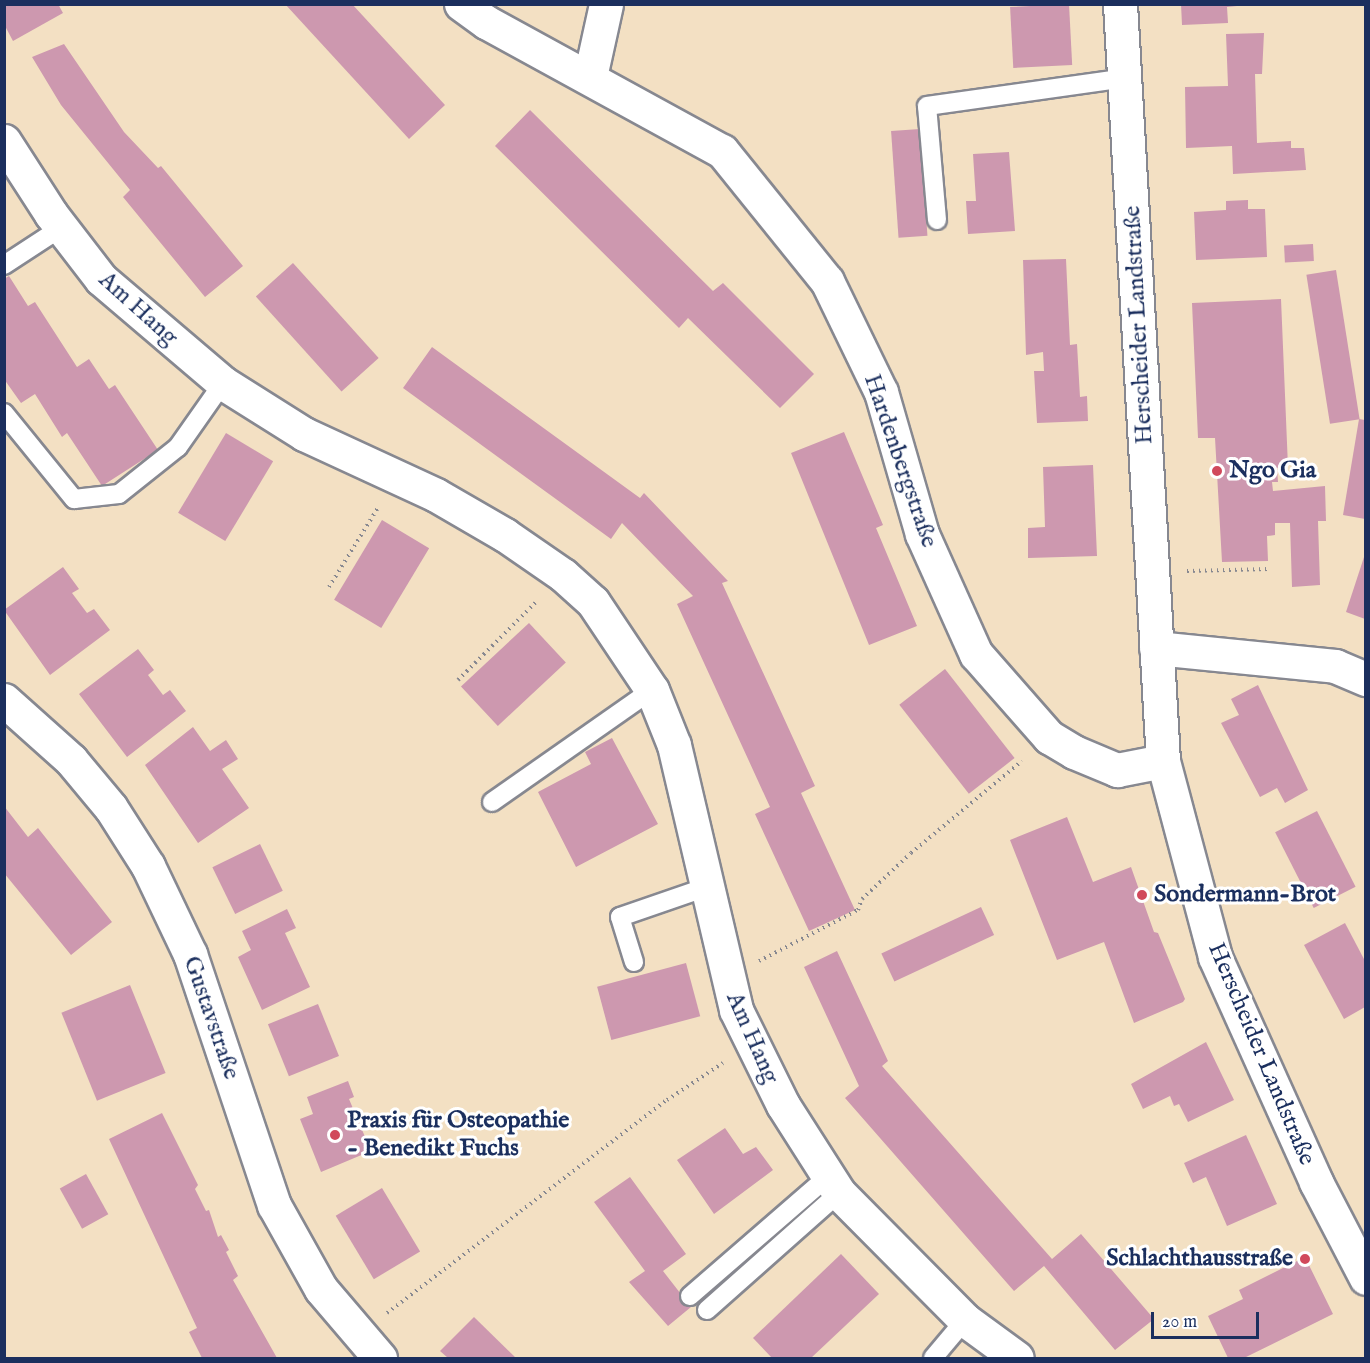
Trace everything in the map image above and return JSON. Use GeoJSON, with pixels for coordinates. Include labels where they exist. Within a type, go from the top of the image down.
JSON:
{"type":"FeatureCollection","features":[{"type":"Feature","properties":{"kind":"street","name":"Hardenbergstraße"},"geometry":{"type":"LineString","coordinates":[[461,4],[486,22],[590,76],[722,150],[827,281],[880,392],[922,534],[976,654],[1049,737],[1117,770],[1163,761]]}},
{"type":"Feature","properties":{"kind":"street"},"geometry":{"type":"LineString","coordinates":[[590,76],[606,4]]}},
{"type":"Feature","properties":{"kind":"street","name":"Herscheider Landstraße"},"geometry":{"type":"LineString","coordinates":[[1120,4],[1163,761],[1215,957],[1321,1192],[1365,1278]]}},
{"type":"Feature","properties":{"kind":"street","name":"Am Hang"},"geometry":{"type":"LineString","coordinates":[[4,141],[62,227],[101,279],[223,383],[303,434],[397,476],[505,534],[563,575],[593,602],[652,690],[674,745],[726,977],[751,1045],[832,1186],[965,1320],[1017,1359]]}},
{"type":"Feature","properties":{"kind":"street"},"geometry":{"type":"LineString","coordinates":[[1156,648],[1335,666],[1365,679]]}},
{"type":"Feature","properties":{"kind":"street","name":"Gustavstraße"},"geometry":{"type":"LineString","coordinates":[[4,700],[71,760],[111,808],[148,866],[190,954],[274,1205],[315,1279],[369,1347]]}},
{"type":"Feature","properties":{"kind":"lane"},"geometry":{"type":"LineString","coordinates":[[937,220],[927,106],[1125,78]]}},
{"type":"Feature","properties":{"kind":"lane"},"geometry":{"type":"LineString","coordinates":[[4,265],[62,227]]}},
{"type":"Feature","properties":{"kind":"lane"},"geometry":{"type":"LineString","coordinates":[[4,414],[74,499],[119,494],[178,447],[223,383]]}},
{"type":"Feature","properties":{"kind":"lane"},"geometry":{"type":"LineString","coordinates":[[492,802],[652,690]]}},
{"type":"Feature","properties":{"kind":"lane"},"geometry":{"type":"LineString","coordinates":[[634,962],[620,917],[707,887]]}},
{"type":"Feature","properties":{"kind":"lane"},"geometry":{"type":"LineString","coordinates":[[690,1296],[832,1186]]}},
{"type":"Feature","properties":{"kind":"lane"},"geometry":{"type":"LineString","coordinates":[[706,1310],[832,1186]]}},
{"type":"Feature","properties":{"kind":"lane"},"geometry":{"type":"LineString","coordinates":[[933,1359],[965,1320]]}},
{"type":"Feature","properties":{"kind":"path"},"geometry":{"type":"LineString","coordinates":[[329,587],[397,476]]}},
{"type":"Feature","properties":{"kind":"path"},"geometry":{"type":"LineString","coordinates":[[1154,572],[1269,569]]}},
{"type":"Feature","properties":{"kind":"path"},"geometry":{"type":"LineString","coordinates":[[458,680],[563,575]]}},
{"type":"Feature","properties":{"kind":"path"},"geometry":{"type":"LineString","coordinates":[[726,977],[858,910],[862,899],[911,853],[1049,737]]}},
{"type":"Feature","properties":{"kind":"path"},"geometry":{"type":"LineString","coordinates":[[369,1347],[452,1261],[667,1100],[751,1045]]}},
{"type":"Feature","properties":{"kind":"building"},"geometry":{"type":"Polygon","coordinates":[[[5,4],[58,4],[63,13],[13,41],[5,26],[5,4]]]}},
{"type":"Feature","properties":{"kind":"building"},"geometry":{"type":"Polygon","coordinates":[[[285,4],[352,4],[445,105],[409,139],[285,4]]]}},
{"type":"Feature","properties":{"kind":"building"},"geometry":{"type":"Polygon","coordinates":[[[1069,4],[1072,65],[1013,68],[1010,7],[1069,4]]]}},
{"type":"Feature","properties":{"kind":"building"},"geometry":{"type":"Polygon","coordinates":[[[1181,4],[1237,4],[1237,6],[1227,7],[1228,23],[1182,25],[1181,4]]]}},
{"type":"Feature","properties":{"kind":"building"},"geometry":{"type":"Polygon","coordinates":[[[1264,33],[1262,74],[1255,74],[1257,143],[1291,141],[1291,148],[1304,148],[1306,170],[1233,174],[1232,146],[1186,148],[1185,87],[1228,86],[1226,34],[1264,33]]]}},
{"type":"Feature","properties":{"kind":"building"},"geometry":{"type":"Polygon","coordinates":[[[64,44],[124,132],[158,168],[161,166],[243,266],[205,297],[123,197],[130,190],[61,105],[32,57],[64,44]]]}},
{"type":"Feature","properties":{"kind":"building"},"geometry":{"type":"Polygon","coordinates":[[[530,110],[713,291],[723,283],[814,374],[780,408],[688,318],[679,328],[495,146],[530,110]]]}},
{"type":"Feature","properties":{"kind":"building"},"geometry":{"type":"Polygon","coordinates":[[[920,129],[927,236],[899,238],[891,131],[920,129]]]}},
{"type":"Feature","properties":{"kind":"building"},"geometry":{"type":"Polygon","coordinates":[[[1009,152],[1015,231],[968,234],[966,201],[976,201],[973,154],[1009,152]]]}},
{"type":"Feature","properties":{"kind":"building"},"geometry":{"type":"Polygon","coordinates":[[[1248,200],[1248,209],[1265,209],[1267,257],[1196,260],[1194,212],[1226,210],[1226,201],[1248,200]]]}},
{"type":"Feature","properties":{"kind":"building"},"geometry":{"type":"Polygon","coordinates":[[[1313,244],[1314,261],[1285,262],[1284,246],[1313,244]]]}},
{"type":"Feature","properties":{"kind":"building"},"geometry":{"type":"Polygon","coordinates":[[[1066,259],[1070,345],[1077,344],[1080,397],[1087,396],[1088,421],[1037,423],[1034,371],[1044,371],[1043,352],[1026,355],[1023,260],[1066,259]]]}},
{"type":"Feature","properties":{"kind":"building"},"geometry":{"type":"Polygon","coordinates":[[[293,263],[379,358],[341,392],[256,296],[293,263]]]}},
{"type":"Feature","properties":{"kind":"building"},"geometry":{"type":"Polygon","coordinates":[[[1336,270],[1360,419],[1330,424],[1306,275],[1336,270]]]}},
{"type":"Feature","properties":{"kind":"building"},"geometry":{"type":"Polygon","coordinates":[[[9,276],[28,306],[35,302],[77,367],[89,359],[109,389],[115,385],[158,450],[102,486],[67,433],[62,437],[35,394],[21,403],[4,379],[4,279],[9,276]]]}},
{"type":"Feature","properties":{"kind":"building"},"geometry":{"type":"Polygon","coordinates":[[[1281,299],[1288,467],[1277,468],[1278,482],[1272,482],[1273,491],[1325,486],[1326,521],[1318,521],[1320,585],[1292,587],[1290,523],[1275,523],[1275,535],[1267,536],[1268,561],[1222,562],[1215,438],[1198,438],[1192,303],[1281,299]]]}},
{"type":"Feature","properties":{"kind":"building"},"geometry":{"type":"Polygon","coordinates":[[[432,347],[640,498],[644,493],[728,581],[722,583],[815,786],[801,793],[855,910],[809,931],[755,814],[770,807],[677,604],[693,596],[622,523],[611,539],[403,388],[432,347]]]}},
{"type":"Feature","properties":{"kind":"building"},"geometry":{"type":"Polygon","coordinates":[[[1359,419],[1365,420],[1365,519],[1343,515],[1359,419]]]}},
{"type":"Feature","properties":{"kind":"building"},"geometry":{"type":"Polygon","coordinates":[[[844,432],[883,525],[876,528],[917,626],[869,645],[791,453],[844,432]]]}},
{"type":"Feature","properties":{"kind":"building"},"geometry":{"type":"Polygon","coordinates":[[[226,433],[273,461],[225,541],[178,513],[226,433]]]}},
{"type":"Feature","properties":{"kind":"building"},"geometry":{"type":"Polygon","coordinates":[[[1093,465],[1097,556],[1028,558],[1028,528],[1045,527],[1043,467],[1093,465]]]}},
{"type":"Feature","properties":{"kind":"building"},"geometry":{"type":"Polygon","coordinates":[[[382,520],[429,548],[381,628],[334,600],[382,520]]]}},
{"type":"Feature","properties":{"kind":"building"},"geometry":{"type":"Polygon","coordinates":[[[1365,554],[1365,619],[1346,612],[1365,554]]]}},
{"type":"Feature","properties":{"kind":"building"},"geometry":{"type":"Polygon","coordinates":[[[63,567],[79,589],[72,593],[87,613],[94,609],[110,630],[50,675],[4,610],[63,567]]]}},
{"type":"Feature","properties":{"kind":"building"},"geometry":{"type":"Polygon","coordinates":[[[529,623],[566,662],[498,726],[461,686],[529,623]]]}},
{"type":"Feature","properties":{"kind":"building"},"geometry":{"type":"Polygon","coordinates":[[[138,649],[154,670],[148,675],[163,695],[170,690],[186,711],[127,757],[79,694],[138,649]]]}},
{"type":"Feature","properties":{"kind":"building"},"geometry":{"type":"Polygon","coordinates":[[[945,669],[1015,758],[969,794],[899,705],[945,669]]]}},
{"type":"Feature","properties":{"kind":"building"},"geometry":{"type":"Polygon","coordinates":[[[1258,685],[1308,790],[1285,803],[1277,788],[1260,797],[1221,723],[1239,715],[1231,699],[1258,685]]]}},
{"type":"Feature","properties":{"kind":"building"},"geometry":{"type":"Polygon","coordinates":[[[193,727],[210,751],[226,740],[238,759],[222,769],[249,808],[198,843],[145,765],[193,727]]]}},
{"type":"Feature","properties":{"kind":"building"},"geometry":{"type":"Polygon","coordinates":[[[612,738],[658,824],[576,867],[538,792],[591,764],[585,752],[612,738]]]}},
{"type":"Feature","properties":{"kind":"building"},"geometry":{"type":"Polygon","coordinates":[[[4,806],[28,837],[38,828],[112,922],[71,955],[4,873],[4,806]]]}},
{"type":"Feature","properties":{"kind":"building"},"geometry":{"type":"Polygon","coordinates":[[[1317,811],[1356,887],[1314,908],[1275,832],[1317,811]]]}},
{"type":"Feature","properties":{"kind":"building"},"geometry":{"type":"Polygon","coordinates":[[[1067,817],[1093,882],[1131,867],[1154,932],[1158,933],[1185,999],[1183,1002],[1134,1023],[1104,942],[1057,960],[1010,840],[1067,817]]]}},
{"type":"Feature","properties":{"kind":"building"},"geometry":{"type":"Polygon","coordinates":[[[260,844],[283,891],[235,914],[212,867],[260,844]]]}},
{"type":"Feature","properties":{"kind":"building"},"geometry":{"type":"Polygon","coordinates":[[[981,907],[994,935],[894,982],[881,953],[981,907]]]}},
{"type":"Feature","properties":{"kind":"building"},"geometry":{"type":"Polygon","coordinates":[[[287,909],[296,928],[285,933],[310,987],[262,1010],[238,957],[251,950],[242,931],[287,909]]]}},
{"type":"Feature","properties":{"kind":"building"},"geometry":{"type":"Polygon","coordinates":[[[1345,923],[1365,961],[1365,1007],[1344,1019],[1304,945],[1345,923]]]}},
{"type":"Feature","properties":{"kind":"building"},"geometry":{"type":"Polygon","coordinates":[[[837,951],[888,1061],[882,1066],[1052,1259],[1081,1234],[1154,1319],[1115,1350],[1044,1266],[1014,1291],[845,1098],[859,1086],[804,967],[837,951]]]}},
{"type":"Feature","properties":{"kind":"building"},"geometry":{"type":"Polygon","coordinates":[[[686,963],[700,1016],[611,1040],[597,987],[686,963]]]}},
{"type":"Feature","properties":{"kind":"building"},"geometry":{"type":"Polygon","coordinates":[[[130,985],[166,1073],[97,1101],[61,1013],[130,985]]]}},
{"type":"Feature","properties":{"kind":"building"},"geometry":{"type":"Polygon","coordinates":[[[318,1004],[339,1056],[289,1076],[268,1024],[318,1004]]]}},
{"type":"Feature","properties":{"kind":"building"},"geometry":{"type":"Polygon","coordinates":[[[1206,1042],[1234,1100],[1188,1122],[1179,1104],[1174,1106],[1170,1096],[1143,1109],[1131,1084],[1206,1042]]]}},
{"type":"Feature","properties":{"kind":"building","name":"Praxis für Osteopathie - Benedikt Fuchs"},"geometry":{"type":"Polygon","coordinates":[[[348,1081],[354,1097],[349,1099],[371,1151],[321,1172],[300,1119],[313,1114],[307,1097],[348,1081]]]}},
{"type":"Feature","properties":{"kind":"building"},"geometry":{"type":"Polygon","coordinates":[[[162,1113],[198,1185],[195,1189],[206,1211],[209,1210],[218,1237],[221,1235],[229,1250],[226,1252],[238,1276],[233,1280],[277,1358],[202,1358],[189,1332],[197,1328],[109,1139],[162,1113]]]}},
{"type":"Feature","properties":{"kind":"building"},"geometry":{"type":"Polygon","coordinates":[[[725,1128],[743,1154],[756,1147],[773,1170],[714,1214],[677,1160],[725,1128]]]}},
{"type":"Feature","properties":{"kind":"building"},"geometry":{"type":"Polygon","coordinates":[[[1246,1135],[1277,1204],[1227,1226],[1206,1177],[1193,1183],[1184,1163],[1246,1135]]]}},
{"type":"Feature","properties":{"kind":"building"},"geometry":{"type":"Polygon","coordinates":[[[86,1174],[108,1214],[82,1229],[60,1189],[86,1174]]]}},
{"type":"Feature","properties":{"kind":"building"},"geometry":{"type":"Polygon","coordinates":[[[630,1177],[686,1254],[663,1271],[691,1307],[668,1326],[629,1282],[645,1271],[594,1202],[630,1177]]]}},
{"type":"Feature","properties":{"kind":"building"},"geometry":{"type":"Polygon","coordinates":[[[382,1188],[420,1251],[374,1279],[336,1216],[382,1188]]]}},
{"type":"Feature","properties":{"kind":"building"},"geometry":{"type":"Polygon","coordinates":[[[841,1254],[879,1294],[811,1358],[772,1358],[753,1338],[841,1254]]]}},
{"type":"Feature","properties":{"kind":"building"},"geometry":{"type":"Polygon","coordinates":[[[1305,1257],[1333,1314],[1244,1358],[1228,1358],[1208,1316],[1243,1299],[1239,1290],[1305,1257]]]}},
{"type":"Feature","properties":{"kind":"building"},"geometry":{"type":"Polygon","coordinates":[[[474,1317],[516,1358],[448,1358],[440,1351],[474,1317]]]}},
{"type":"Feature","properties":{"kind":"place","name":"Ngo Gia"},"geometry":{"type":"Point","coordinates":[1217,471]}},
{"type":"Feature","properties":{"kind":"place","name":"Sondermann-Brot"},"geometry":{"type":"Point","coordinates":[1142,895]}},
{"type":"Feature","properties":{"kind":"place","name":"Praxis für Osteopathie - Benedikt Fuchs"},"geometry":{"type":"Point","coordinates":[335,1135]}},
{"type":"Feature","properties":{"kind":"place","name":"Schlachthausstraße"},"geometry":{"type":"Point","coordinates":[1305,1259]}}]}
